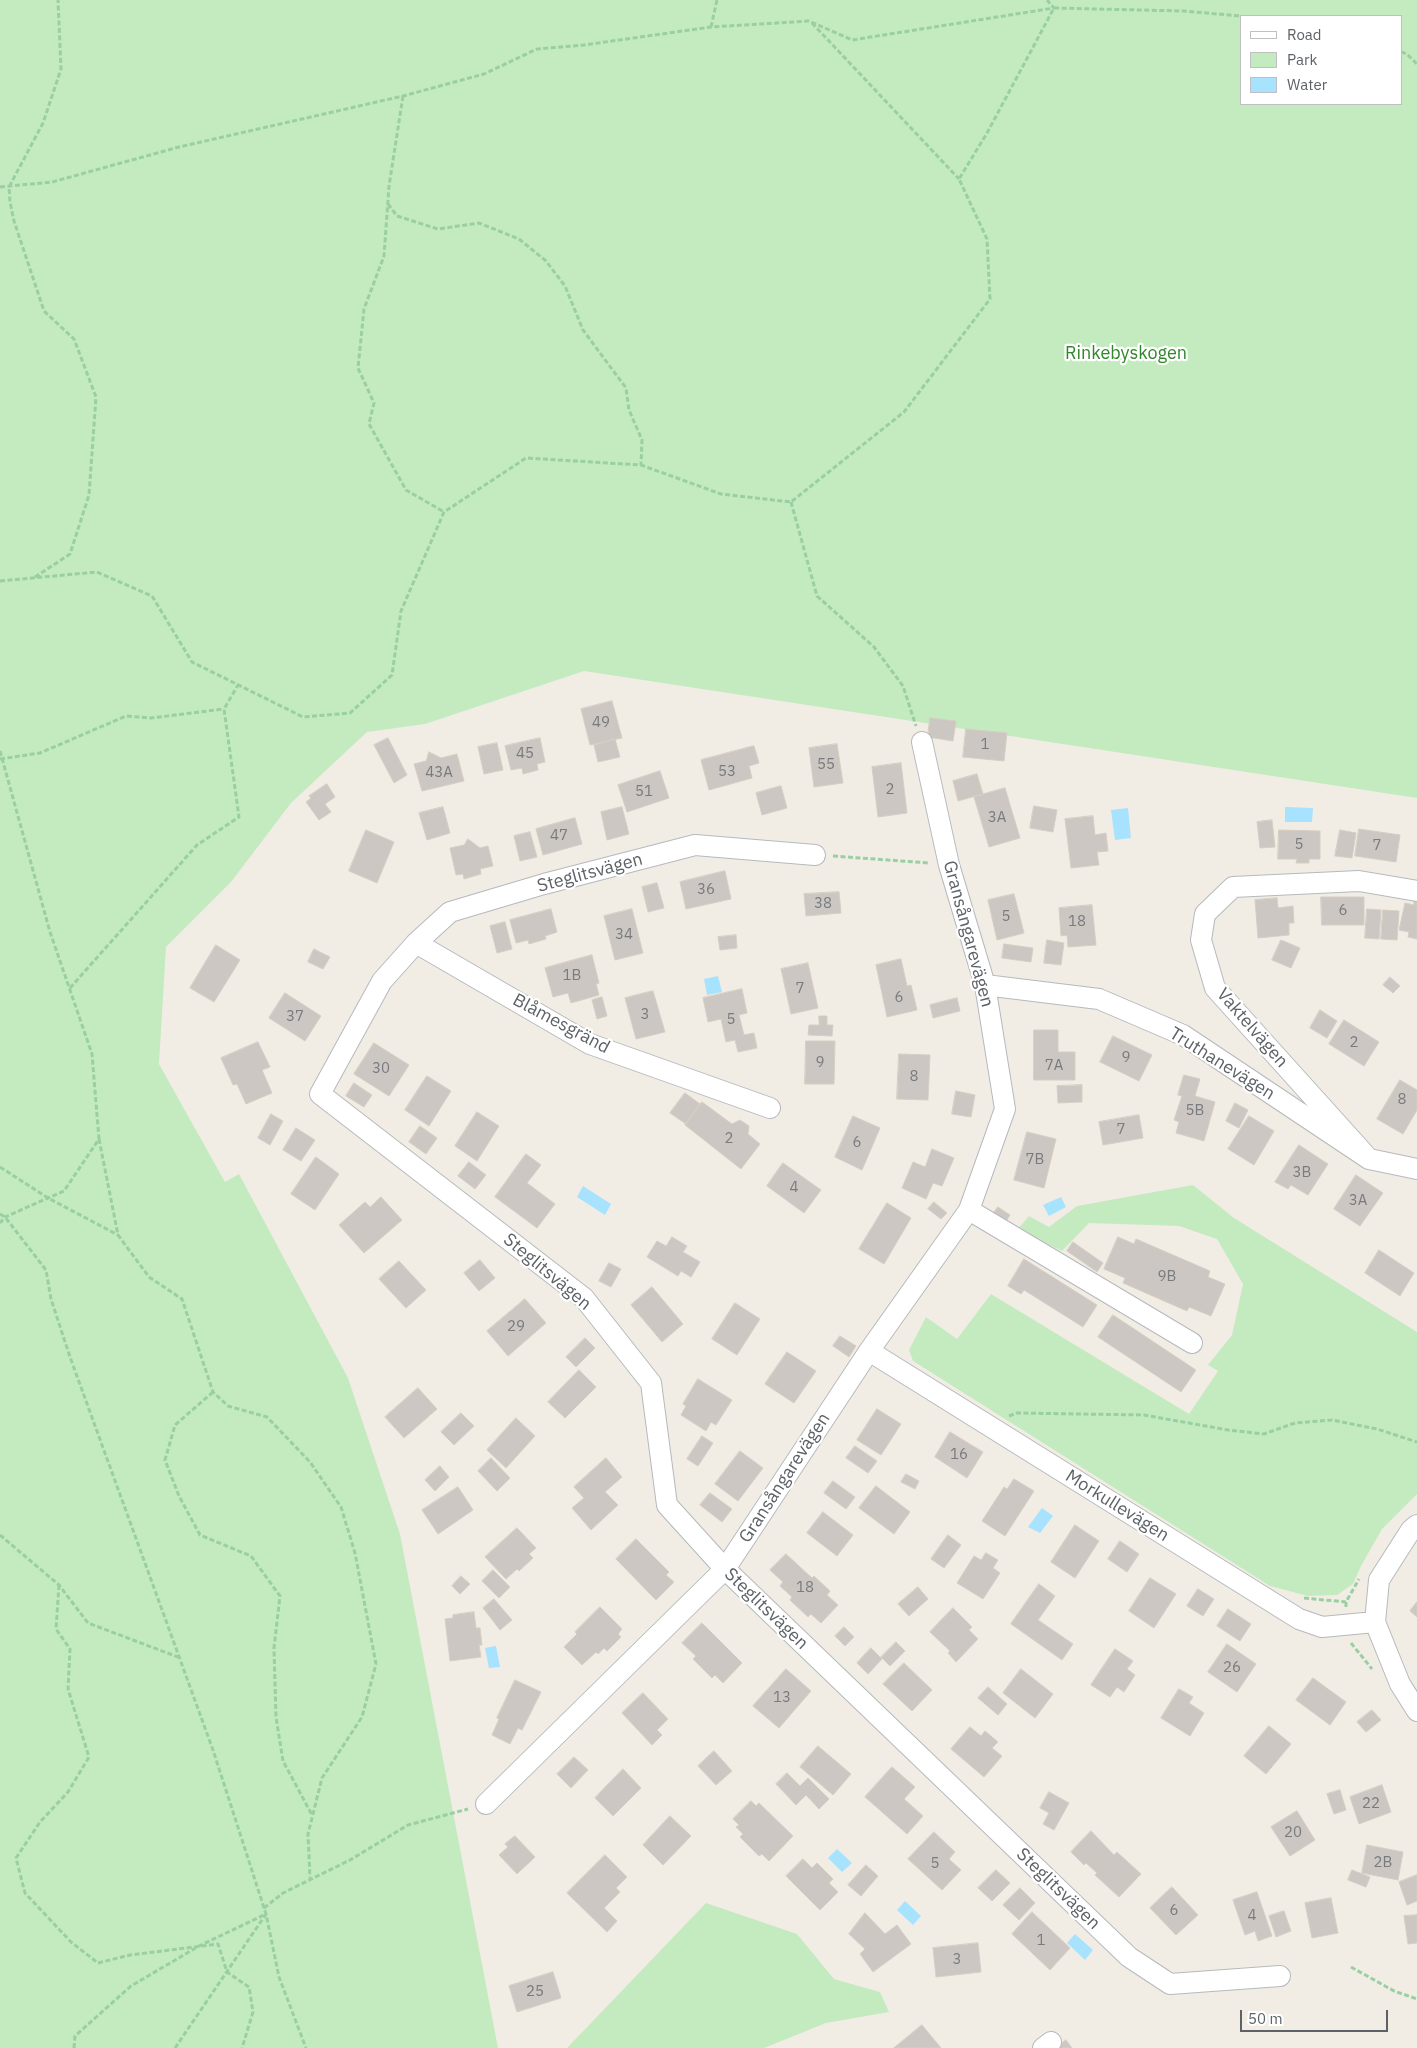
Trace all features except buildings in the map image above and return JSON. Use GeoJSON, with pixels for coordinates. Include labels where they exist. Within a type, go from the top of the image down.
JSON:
{"type":"FeatureCollection","features":[{"type":"Feature","properties":{"kind":"street","name":"Gransångarevägen"},"geometry":{"type":"LineString","coordinates":[[486,1804],[725,1570],[870,1350],[969,1210],[1005,1109],[985,985],[949,865],[922,742]]}},
{"type":"Feature","properties":{"kind":"street","name":"Steglitsvägen"},"geometry":{"type":"LineString","coordinates":[[815,855],[695,845],[544,884],[450,912],[416,943],[382,981],[320,1094],[584,1298],[651,1383],[667,1505],[725,1570],[1129,1957],[1170,1984],[1280,1976]]}},
{"type":"Feature","properties":{"kind":"street","name":"Vaktelvägen"},"geometry":{"type":"LineString","coordinates":[[1369,1159],[1215,988],[1201,940],[1205,914],[1232,887],[1359,881],[1417,891]]}},
{"type":"Feature","properties":{"kind":"street","name":"Blåmesgränd"},"geometry":{"type":"LineString","coordinates":[[416,943],[590,1044],[770,1108]]}},
{"type":"Feature","properties":{"kind":"street","name":"Truthanevägen"},"geometry":{"type":"LineString","coordinates":[[985,985],[1099,999],[1183,1035],[1369,1159],[1417,1169]]}},
{"type":"Feature","properties":{"kind":"street"},"geometry":{"type":"LineString","coordinates":[[969,1210],[1192,1343]]}},
{"type":"Feature","properties":{"kind":"street","name":"Morkullevägen"},"geometry":{"type":"LineString","coordinates":[[870,1350],[1299,1620],[1322,1627],[1375,1622]]}},
{"type":"Feature","properties":{"kind":"street"},"geometry":{"type":"LineString","coordinates":[[1417,1525],[1411,1530],[1379,1580],[1375,1622],[1400,1684],[1417,1711]]}},
{"type":"Feature","properties":{"kind":"path"},"geometry":{"type":"LineString","coordinates":[[34,578],[70,554],[89,495],[96,397],[74,338],[44,311],[14,221],[9,186],[43,123],[61,69],[58,0]]}},
{"type":"Feature","properties":{"kind":"path"},"geometry":{"type":"LineString","coordinates":[[711,27],[717,0]]}},
{"type":"Feature","properties":{"kind":"path"},"geometry":{"type":"LineString","coordinates":[[1047,0],[1054,8]]}},
{"type":"Feature","properties":{"kind":"path"},"geometry":{"type":"LineString","coordinates":[[0,187],[52,182],[179,147],[403,96],[484,74],[537,49],[584,45],[711,27],[810,20],[852,40],[1054,8],[1183,11],[1240,16]]}},
{"type":"Feature","properties":{"kind":"path"},"geometry":{"type":"LineString","coordinates":[[959,179],[987,133],[1054,8]]}},
{"type":"Feature","properties":{"kind":"path"},"geometry":{"type":"LineString","coordinates":[[0,581],[97,572],[152,596],[192,662],[303,717],[350,713],[392,675],[401,611],[444,512],[526,458],[641,465],[721,494],[792,502],[904,412],[990,299],[987,239],[959,179],[810,20]]}},
{"type":"Feature","properties":{"kind":"path"},"geometry":{"type":"LineString","coordinates":[[1402,52],[1407,54],[1417,64]]}},
{"type":"Feature","properties":{"kind":"path"},"geometry":{"type":"LineString","coordinates":[[403,96],[388,204],[384,256],[364,309],[358,368],[374,403],[369,424],[406,490],[444,512]]}},
{"type":"Feature","properties":{"kind":"path"},"geometry":{"type":"LineString","coordinates":[[388,204],[396,216],[438,230],[479,223],[519,239],[546,261],[565,286],[583,330],[626,388],[629,410],[642,440],[641,465]]}},
{"type":"Feature","properties":{"kind":"path"},"geometry":{"type":"LineString","coordinates":[[792,502],[817,596],[874,646],[903,686],[922,742]]}},
{"type":"Feature","properties":{"kind":"path"},"geometry":{"type":"LineString","coordinates":[[69,989],[197,845],[239,817],[224,709],[238,685]]}},
{"type":"Feature","properties":{"kind":"path"},"geometry":{"type":"LineString","coordinates":[[1,759],[40,753],[126,716],[151,718],[224,709]]}},
{"type":"Feature","properties":{"kind":"path"},"geometry":{"type":"LineString","coordinates":[[0,751],[50,932],[92,1054],[99,1139],[118,1235],[149,1277],[182,1300],[213,1392],[228,1406],[267,1417],[310,1462],[341,1507],[355,1553],[376,1664],[362,1717],[322,1778],[308,1834],[310,1878]]}},
{"type":"Feature","properties":{"kind":"path"},"geometry":{"type":"LineString","coordinates":[[815,855],[949,865]]}},
{"type":"Feature","properties":{"kind":"path"},"geometry":{"type":"LineString","coordinates":[[0,1223],[5,1216],[64,1192],[99,1139]]}},
{"type":"Feature","properties":{"kind":"path"},"geometry":{"type":"LineString","coordinates":[[0,1167],[48,1198],[118,1235]]}},
{"type":"Feature","properties":{"kind":"path"},"geometry":{"type":"LineString","coordinates":[[0,1214],[5,1216],[46,1270],[52,1299],[70,1356],[213,1750],[266,1914],[279,1976],[306,2048]]}},
{"type":"Feature","properties":{"kind":"path"},"geometry":{"type":"LineString","coordinates":[[213,1392],[175,1425],[165,1460],[179,1496],[200,1536],[251,1556],[280,1596],[274,1648],[276,1717],[283,1761],[313,1815]]}},
{"type":"Feature","properties":{"kind":"path"},"geometry":{"type":"LineString","coordinates":[[988,1425],[1017,1413],[1144,1415],[1228,1430],[1264,1434],[1295,1423],[1332,1420],[1377,1429],[1417,1442]]}},
{"type":"Feature","properties":{"kind":"path"},"geometry":{"type":"LineString","coordinates":[[0,1535],[59,1585],[88,1623],[179,1658]]}},
{"type":"Feature","properties":{"kind":"path"},"geometry":{"type":"LineString","coordinates":[[59,1585],[56,1629],[70,1649],[68,1688],[88,1757],[68,1792],[40,1822],[16,1858],[24,1892],[71,1942],[98,1963],[130,1955],[218,1944],[227,1972],[249,1987],[253,2012],[242,2048]]}},
{"type":"Feature","properties":{"kind":"path"},"geometry":{"type":"LineString","coordinates":[[264,1908],[283,1892],[350,1860],[408,1825],[486,1804]]}},
{"type":"Feature","properties":{"kind":"path"},"geometry":{"type":"LineString","coordinates":[[74,2048],[75,2036],[131,1986],[199,1946],[266,1914]]}},
{"type":"Feature","properties":{"kind":"path"},"geometry":{"type":"LineString","coordinates":[[175,2048],[266,1914]]}},
{"type":"Feature","properties":{"kind":"path"},"geometry":{"type":"LineString","coordinates":[[1351,1968],[1394,1991],[1417,1999]]}},
{"type":"Feature","properties":{"kind":"green space","name":"Rinkebyskogen"},"geometry":{"type":"Polygon","coordinates":[[[0,0],[1417,0],[1417,798],[584,671],[425,724],[367,732],[291,803],[231,882],[166,947],[159,1064],[225,1182],[239,1174],[348,1378],[400,1534],[498,2048],[0,2048],[0,0]]]}},
{"type":"Feature","properties":{"kind":"green space"},"geometry":{"type":"Polygon","coordinates":[[[1193,1185],[1234,1218],[1417,1332],[1417,1494],[1382,1529],[1353,1584],[1337,1595],[1308,1596],[1270,1586],[913,1361],[909,1350],[926,1317],[957,1339],[991,1294],[1189,1414],[1218,1371],[1208,1365],[1232,1335],[1243,1284],[1217,1239],[1179,1226],[1089,1223],[1062,1251],[1017,1230],[1029,1216],[1049,1227],[1077,1206],[1193,1185]]]}},
{"type":"Feature","properties":{"kind":"green space"},"geometry":{"type":"Polygon","coordinates":[[[706,1903],[797,1934],[834,1979],[880,1992],[889,2012],[826,2023],[764,2048],[567,2048],[706,1903]]]}},
{"type":"Feature","properties":{"kind":"water"},"geometry":{"type":"Polygon","coordinates":[[[1285,807],[1313,808],[1312,822],[1285,822],[1285,807]]]}},
{"type":"Feature","properties":{"kind":"water"},"geometry":{"type":"Polygon","coordinates":[[[1128,808],[1131,838],[1115,840],[1111,810],[1128,808]]]}},
{"type":"Feature","properties":{"kind":"water"},"geometry":{"type":"Polygon","coordinates":[[[718,976],[722,992],[707,995],[704,979],[718,976]]]}},
{"type":"Feature","properties":{"kind":"water"},"geometry":{"type":"Polygon","coordinates":[[[583,1186],[611,1204],[605,1215],[577,1197],[583,1186]]]}},
{"type":"Feature","properties":{"kind":"water"},"geometry":{"type":"Polygon","coordinates":[[[1061,1197],[1066,1207],[1049,1216],[1043,1205],[1061,1197]]]}},
{"type":"Feature","properties":{"kind":"water"},"geometry":{"type":"Polygon","coordinates":[[[1042,1508],[1053,1516],[1040,1533],[1028,1527],[1042,1508]]]}},
{"type":"Feature","properties":{"kind":"water"},"geometry":{"type":"Polygon","coordinates":[[[496,1646],[500,1667],[489,1668],[485,1648],[496,1646]]]}},
{"type":"Feature","properties":{"kind":"water"},"geometry":{"type":"Polygon","coordinates":[[[837,1849],[852,1863],[842,1872],[828,1858],[837,1849]]]}},
{"type":"Feature","properties":{"kind":"water"},"geometry":{"type":"Polygon","coordinates":[[[905,1901],[921,1916],[913,1925],[897,1910],[905,1901]]]}},
{"type":"Feature","properties":{"kind":"water"},"geometry":{"type":"Polygon","coordinates":[[[1075,1934],[1093,1950],[1085,1960],[1067,1943],[1075,1934]]]}}]}
